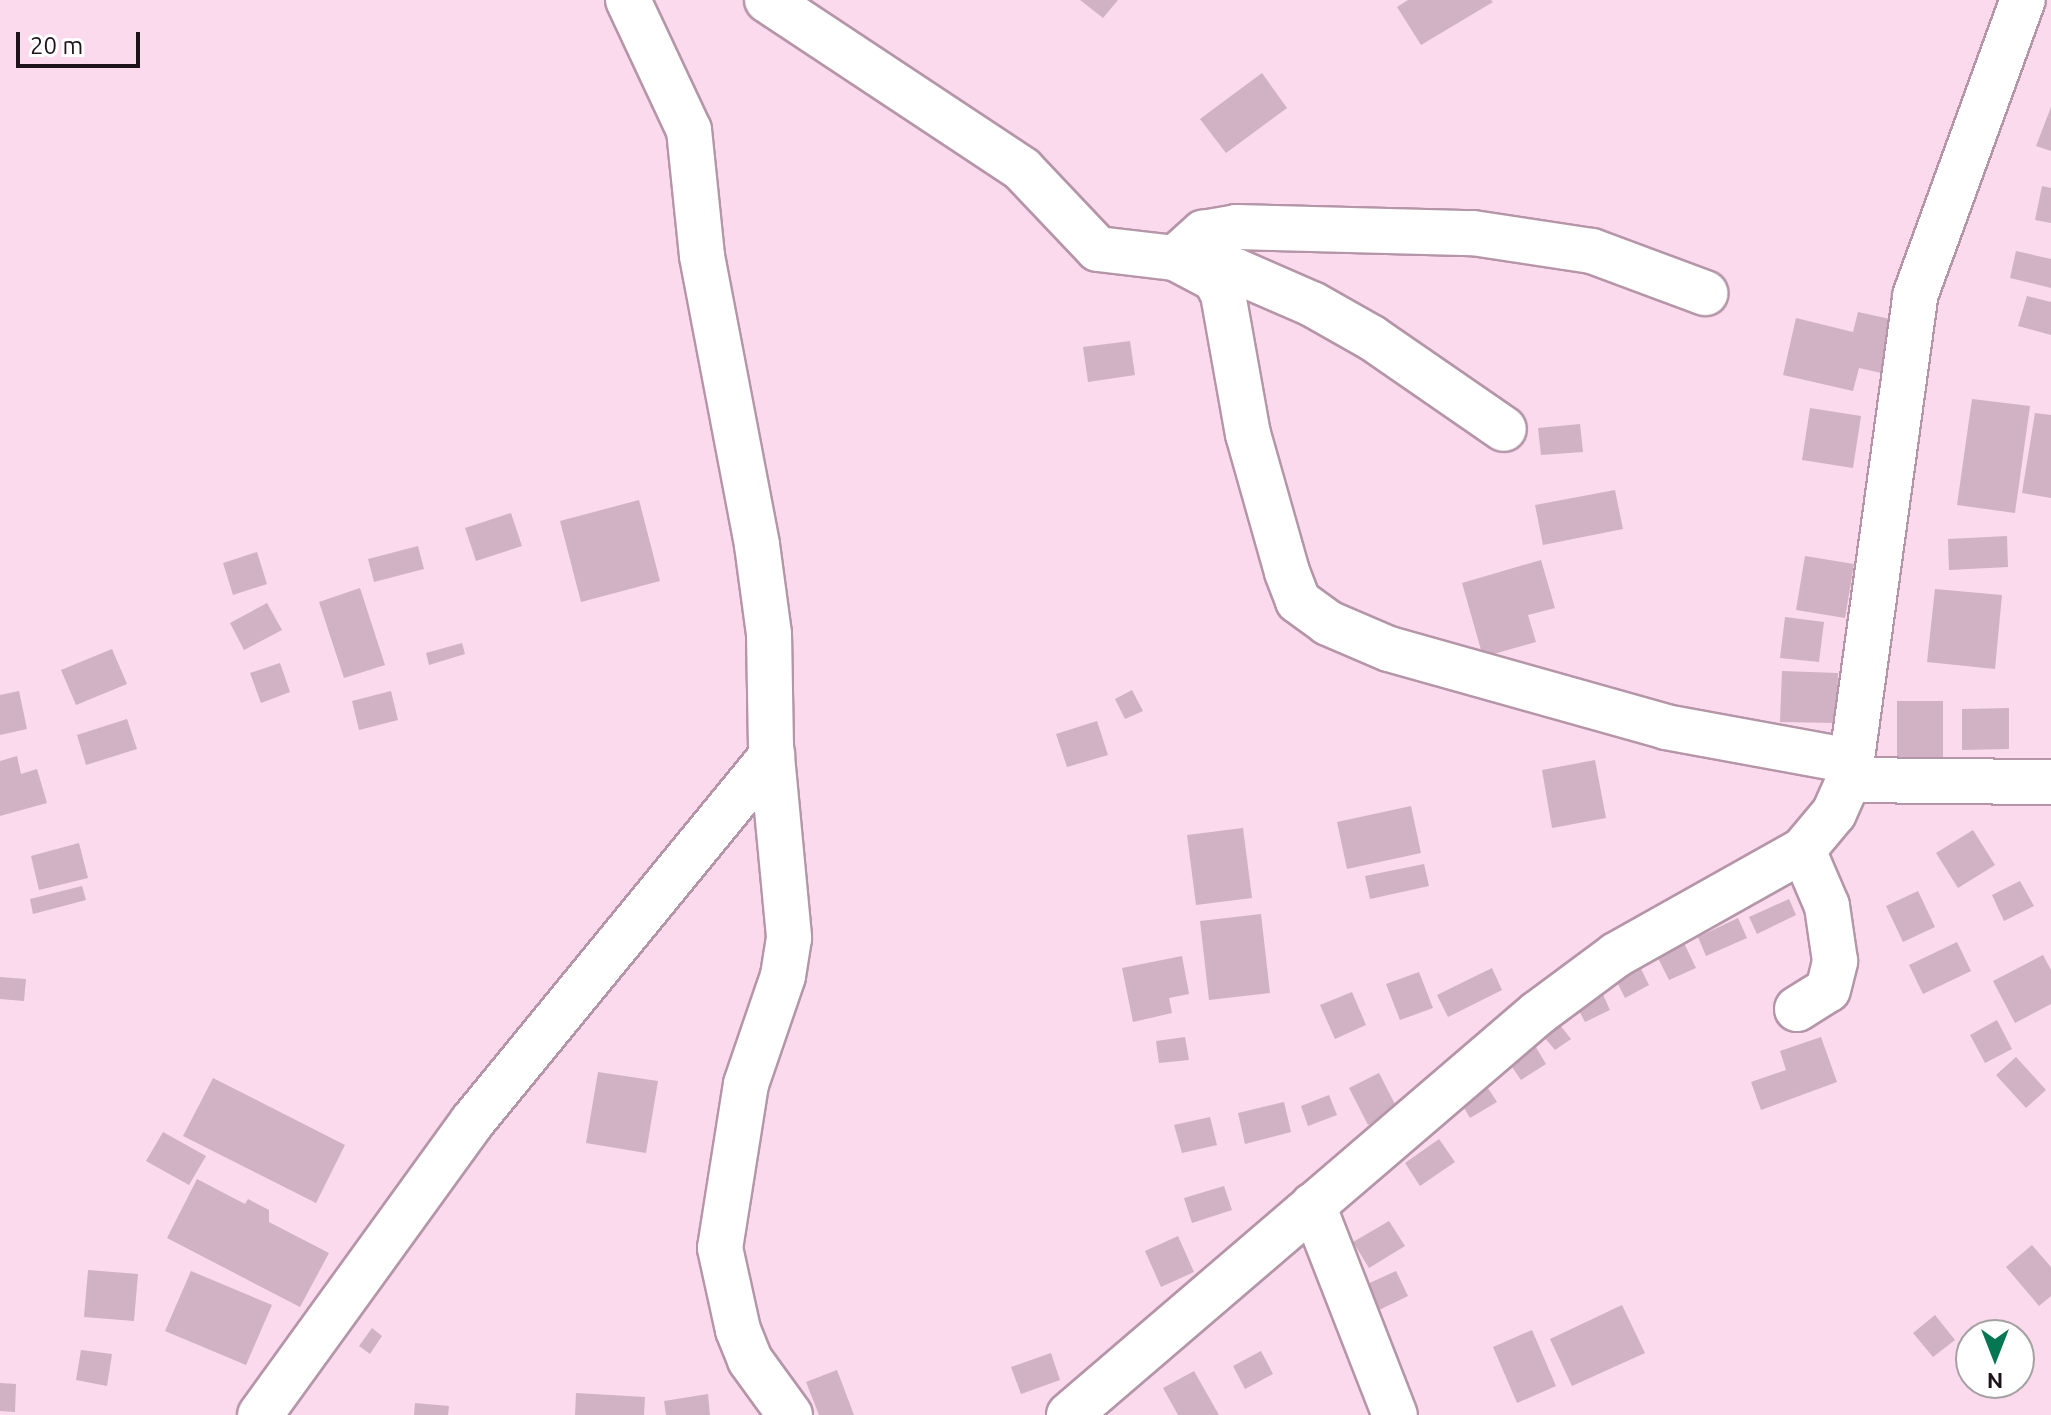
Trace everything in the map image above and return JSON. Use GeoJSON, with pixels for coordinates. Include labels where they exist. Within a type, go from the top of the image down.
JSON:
{"type":"FeatureCollection","features":[{"type":"Feature","properties":{"kind":"street"},"geometry":{"type":"LineString","coordinates":[[628,0],[676,93],[689,130],[702,256],[757,545],[769,634],[772,755],[789,938],[783,976],[746,1084],[720,1248],[738,1330],[750,1360],[790,1415]]}},
{"type":"Feature","properties":{"kind":"street"},"geometry":{"type":"LineString","coordinates":[[767,0],[1022,169],[1098,249],[1236,271],[1301,298],[1372,338],[1504,429]]}},
{"type":"Feature","properties":{"kind":"street"},"geometry":{"type":"LineString","coordinates":[[1069,1415],[1538,1013],[1616,955],[1803,850],[1834,813],[1850,771],[1915,296],[2023,0]]}},
{"type":"Feature","properties":{"kind":"street"},"geometry":{"type":"LineString","coordinates":[[1190,265],[1203,233],[1236,227],[1473,233],[1592,251],[1705,293]]}},
{"type":"Feature","properties":{"kind":"street"},"geometry":{"type":"LineString","coordinates":[[1190,265],[1223,294],[1248,434],[1298,601],[1328,623],[1389,649],[1666,727],[1850,771],[2051,782]]}},
{"type":"Feature","properties":{"kind":"street"},"geometry":{"type":"LineString","coordinates":[[260,1415],[472,1122],[772,755]]}},
{"type":"Feature","properties":{"kind":"street"},"geometry":{"type":"LineString","coordinates":[[1797,1009],[1818,1001],[1828,990],[1835,961],[1827,906],[1803,850]]}},
{"type":"Feature","properties":{"kind":"street"},"geometry":{"type":"LineString","coordinates":[[1313,1205],[1395,1415]]}},
{"type":"Feature","properties":{"kind":"building"},"geometry":{"type":"Polygon","coordinates":[[[1080,0],[1118,0],[1103,18],[1080,0]]]}},
{"type":"Feature","properties":{"kind":"building"},"geometry":{"type":"Polygon","coordinates":[[[1408,0],[1493,2],[1421,45],[1397,7],[1408,0]]]}},
{"type":"Feature","properties":{"kind":"building"},"geometry":{"type":"Polygon","coordinates":[[[1262,73],[1287,108],[1226,153],[1200,119],[1262,73]]]}},
{"type":"Feature","properties":{"kind":"building"},"geometry":{"type":"Polygon","coordinates":[[[2051,107],[2051,151],[2036,146],[2051,107]]]}},
{"type":"Feature","properties":{"kind":"building"},"geometry":{"type":"Polygon","coordinates":[[[2042,186],[2051,188],[2051,223],[2035,220],[2042,186]]]}},
{"type":"Feature","properties":{"kind":"building"},"geometry":{"type":"Polygon","coordinates":[[[2016,251],[2051,259],[2051,288],[2010,278],[2016,251]]]}},
{"type":"Feature","properties":{"kind":"building"},"geometry":{"type":"Polygon","coordinates":[[[2027,296],[2051,302],[2051,335],[2018,326],[2027,296]]]}},
{"type":"Feature","properties":{"kind":"building"},"geometry":{"type":"Polygon","coordinates":[[[1858,312],[1899,321],[1886,374],[1859,368],[1853,391],[1783,375],[1796,318],[1853,332],[1858,312]]]}},
{"type":"Feature","properties":{"kind":"building"},"geometry":{"type":"Polygon","coordinates":[[[1130,341],[1135,375],[1088,382],[1083,347],[1130,341]]]}},
{"type":"Feature","properties":{"kind":"building"},"geometry":{"type":"Polygon","coordinates":[[[1972,399],[2030,406],[2015,513],[1957,505],[1972,399]]]}},
{"type":"Feature","properties":{"kind":"building"},"geometry":{"type":"Polygon","coordinates":[[[1810,408],[1861,416],[1853,468],[1802,460],[1810,408]]]}},
{"type":"Feature","properties":{"kind":"building"},"geometry":{"type":"Polygon","coordinates":[[[2035,413],[2051,415],[2051,498],[2022,493],[2035,413]]]}},
{"type":"Feature","properties":{"kind":"building"},"geometry":{"type":"Polygon","coordinates":[[[1580,424],[1583,452],[1541,455],[1538,428],[1580,424]]]}},
{"type":"Feature","properties":{"kind":"building"},"geometry":{"type":"Polygon","coordinates":[[[1615,490],[1623,529],[1543,545],[1535,505],[1615,490]]]}},
{"type":"Feature","properties":{"kind":"building"},"geometry":{"type":"Polygon","coordinates":[[[639,500],[660,581],[581,602],[560,521],[639,500]]]}},
{"type":"Feature","properties":{"kind":"building"},"geometry":{"type":"Polygon","coordinates":[[[511,513],[522,546],[476,561],[465,528],[511,513]]]}},
{"type":"Feature","properties":{"kind":"building"},"geometry":{"type":"Polygon","coordinates":[[[2007,536],[2008,567],[1949,570],[1948,539],[2007,536]]]}},
{"type":"Feature","properties":{"kind":"building"},"geometry":{"type":"Polygon","coordinates":[[[418,546],[424,569],[374,582],[368,559],[418,546]]]}},
{"type":"Feature","properties":{"kind":"building"},"geometry":{"type":"Polygon","coordinates":[[[257,552],[267,584],[233,595],[223,563],[257,552]]]}},
{"type":"Feature","properties":{"kind":"building"},"geometry":{"type":"Polygon","coordinates":[[[1805,556],[1854,564],[1845,618],[1796,610],[1805,556]]]}},
{"type":"Feature","properties":{"kind":"building"},"geometry":{"type":"Polygon","coordinates":[[[1541,560],[1555,608],[1528,615],[1536,642],[1483,657],[1462,583],[1541,560]]]}},
{"type":"Feature","properties":{"kind":"building"},"geometry":{"type":"Polygon","coordinates":[[[360,588],[385,665],[344,678],[319,602],[360,588]]]}},
{"type":"Feature","properties":{"kind":"building"},"geometry":{"type":"Polygon","coordinates":[[[1935,589],[2002,595],[1995,669],[1927,662],[1935,589]]]}},
{"type":"Feature","properties":{"kind":"building"},"geometry":{"type":"Polygon","coordinates":[[[267,603],[282,630],[244,650],[230,623],[267,603]]]}},
{"type":"Feature","properties":{"kind":"building"},"geometry":{"type":"Polygon","coordinates":[[[1785,617],[1824,622],[1819,662],[1780,658],[1785,617]]]}},
{"type":"Feature","properties":{"kind":"building"},"geometry":{"type":"Polygon","coordinates":[[[462,643],[465,654],[429,665],[426,653],[462,643]]]}},
{"type":"Feature","properties":{"kind":"building"},"geometry":{"type":"Polygon","coordinates":[[[112,649],[127,684],[76,705],[61,670],[112,649]]]}},
{"type":"Feature","properties":{"kind":"building"},"geometry":{"type":"Polygon","coordinates":[[[280,663],[290,692],[261,703],[250,673],[280,663]]]}},
{"type":"Feature","properties":{"kind":"building"},"geometry":{"type":"Polygon","coordinates":[[[1782,671],[1838,673],[1837,723],[1780,722],[1782,671]]]}},
{"type":"Feature","properties":{"kind":"building"},"geometry":{"type":"Polygon","coordinates":[[[1132,690],[1143,711],[1125,719],[1115,699],[1132,690]]]}},
{"type":"Feature","properties":{"kind":"building"},"geometry":{"type":"Polygon","coordinates":[[[19,691],[27,729],[0,735],[0,695],[19,691]]]}},
{"type":"Feature","properties":{"kind":"building"},"geometry":{"type":"Polygon","coordinates":[[[391,691],[398,720],[359,730],[352,701],[391,691]]]}},
{"type":"Feature","properties":{"kind":"building"},"geometry":{"type":"Polygon","coordinates":[[[1897,701],[1943,701],[1943,757],[1897,757],[1897,701]]]}},
{"type":"Feature","properties":{"kind":"building"},"geometry":{"type":"Polygon","coordinates":[[[2009,708],[2009,749],[1962,750],[1962,709],[2009,708]]]}},
{"type":"Feature","properties":{"kind":"building"},"geometry":{"type":"Polygon","coordinates":[[[127,719],[137,749],[86,765],[77,735],[127,719]]]}},
{"type":"Feature","properties":{"kind":"building"},"geometry":{"type":"Polygon","coordinates":[[[1097,721],[1108,755],[1067,767],[1056,734],[1097,721]]]}},
{"type":"Feature","properties":{"kind":"building"},"geometry":{"type":"Polygon","coordinates":[[[17,756],[21,774],[37,769],[47,803],[0,816],[0,761],[17,756]]]}},
{"type":"Feature","properties":{"kind":"building"},"geometry":{"type":"Polygon","coordinates":[[[1595,760],[1606,818],[1552,828],[1542,770],[1595,760]]]}},
{"type":"Feature","properties":{"kind":"building"},"geometry":{"type":"Polygon","coordinates":[[[1411,806],[1421,853],[1347,869],[1337,822],[1411,806]]]}},
{"type":"Feature","properties":{"kind":"building"},"geometry":{"type":"Polygon","coordinates":[[[1243,828],[1252,898],[1196,905],[1187,835],[1243,828]]]}},
{"type":"Feature","properties":{"kind":"building"},"geometry":{"type":"Polygon","coordinates":[[[1973,830],[1995,865],[1958,888],[1936,853],[1973,830]]]}},
{"type":"Feature","properties":{"kind":"building"},"geometry":{"type":"Polygon","coordinates":[[[79,843],[88,878],[39,890],[31,856],[79,843]]]}},
{"type":"Feature","properties":{"kind":"building"},"geometry":{"type":"Polygon","coordinates":[[[1424,864],[1429,886],[1370,899],[1365,876],[1424,864]]]}},
{"type":"Feature","properties":{"kind":"building"},"geometry":{"type":"Polygon","coordinates":[[[2020,881],[2034,906],[2004,921],[1992,895],[2020,881]]]}},
{"type":"Feature","properties":{"kind":"building"},"geometry":{"type":"Polygon","coordinates":[[[82,886],[86,900],[33,914],[30,899],[82,886]]]}},
{"type":"Feature","properties":{"kind":"building"},"geometry":{"type":"Polygon","coordinates":[[[1918,891],[1935,927],[1903,942],[1886,906],[1918,891]]]}},
{"type":"Feature","properties":{"kind":"building"},"geometry":{"type":"Polygon","coordinates":[[[1789,899],[1796,915],[1757,934],[1749,917],[1789,899]]]}},
{"type":"Feature","properties":{"kind":"building"},"geometry":{"type":"Polygon","coordinates":[[[1261,914],[1270,993],[1209,1000],[1200,921],[1261,914]]]}},
{"type":"Feature","properties":{"kind":"building"},"geometry":{"type":"Polygon","coordinates":[[[1738,918],[1747,938],[1706,956],[1698,937],[1738,918]]]}},
{"type":"Feature","properties":{"kind":"building"},"geometry":{"type":"Polygon","coordinates":[[[1957,942],[1971,971],[1923,994],[1909,965],[1957,942]]]}},
{"type":"Feature","properties":{"kind":"building"},"geometry":{"type":"Polygon","coordinates":[[[1684,943],[1696,968],[1669,980],[1657,956],[1684,943]]]}},
{"type":"Feature","properties":{"kind":"building"},"geometry":{"type":"Polygon","coordinates":[[[2043,955],[2051,970],[2051,1004],[2015,1023],[1993,981],[2043,955]]]}},
{"type":"Feature","properties":{"kind":"building"},"geometry":{"type":"Polygon","coordinates":[[[1182,956],[1189,994],[1169,998],[1172,1013],[1133,1022],[1122,968],[1182,956]]]}},
{"type":"Feature","properties":{"kind":"building"},"geometry":{"type":"Polygon","coordinates":[[[1639,965],[1649,985],[1625,998],[1615,978],[1639,965]]]}},
{"type":"Feature","properties":{"kind":"building"},"geometry":{"type":"Polygon","coordinates":[[[1492,968],[1502,990],[1448,1017],[1437,995],[1492,968]]]}},
{"type":"Feature","properties":{"kind":"building"},"geometry":{"type":"Polygon","coordinates":[[[1419,972],[1433,1008],[1400,1020],[1386,984],[1419,972]]]}},
{"type":"Feature","properties":{"kind":"building"},"geometry":{"type":"Polygon","coordinates":[[[0,977],[26,979],[24,1001],[0,999],[0,977]]]}},
{"type":"Feature","properties":{"kind":"building"},"geometry":{"type":"Polygon","coordinates":[[[1601,990],[1610,1010],[1585,1022],[1575,1003],[1601,990]]]}},
{"type":"Feature","properties":{"kind":"building"},"geometry":{"type":"Polygon","coordinates":[[[1352,992],[1366,1025],[1335,1039],[1320,1005],[1352,992]]]}},
{"type":"Feature","properties":{"kind":"building"},"geometry":{"type":"Polygon","coordinates":[[[1997,1020],[2012,1049],[1985,1063],[1970,1035],[1997,1020]]]}},
{"type":"Feature","properties":{"kind":"building"},"geometry":{"type":"Polygon","coordinates":[[[1560,1025],[1571,1039],[1555,1050],[1544,1037],[1560,1025]]]}},
{"type":"Feature","properties":{"kind":"building"},"geometry":{"type":"Polygon","coordinates":[[[1185,1037],[1189,1060],[1159,1063],[1156,1041],[1185,1037]]]}},
{"type":"Feature","properties":{"kind":"building"},"geometry":{"type":"Polygon","coordinates":[[[1821,1037],[1837,1082],[1761,1110],[1751,1082],[1786,1070],[1780,1051],[1821,1037]]]}},
{"type":"Feature","properties":{"kind":"building"},"geometry":{"type":"Polygon","coordinates":[[[1534,1044],[1546,1064],[1521,1080],[1508,1061],[1534,1044]]]}},
{"type":"Feature","properties":{"kind":"building"},"geometry":{"type":"Polygon","coordinates":[[[2016,1057],[2046,1090],[2026,1108],[1996,1075],[2016,1057]]]}},
{"type":"Feature","properties":{"kind":"building"},"geometry":{"type":"Polygon","coordinates":[[[598,1072],[658,1081],[646,1153],[586,1143],[598,1072]]]}},
{"type":"Feature","properties":{"kind":"building"},"geometry":{"type":"Polygon","coordinates":[[[1379,1073],[1398,1110],[1368,1125],[1349,1088],[1379,1073]]]}},
{"type":"Feature","properties":{"kind":"building"},"geometry":{"type":"Polygon","coordinates":[[[213,1078],[345,1145],[316,1203],[183,1136],[213,1078]]]}},
{"type":"Feature","properties":{"kind":"building"},"geometry":{"type":"Polygon","coordinates":[[[1486,1085],[1497,1102],[1470,1118],[1460,1101],[1486,1085]]]}},
{"type":"Feature","properties":{"kind":"building"},"geometry":{"type":"Polygon","coordinates":[[[1329,1095],[1337,1115],[1308,1126],[1301,1106],[1329,1095]]]}},
{"type":"Feature","properties":{"kind":"building"},"geometry":{"type":"Polygon","coordinates":[[[1284,1102],[1291,1132],[1245,1144],[1238,1113],[1284,1102]]]}},
{"type":"Feature","properties":{"kind":"building"},"geometry":{"type":"Polygon","coordinates":[[[1210,1117],[1217,1145],[1182,1153],[1174,1125],[1210,1117]]]}},
{"type":"Feature","properties":{"kind":"building"},"geometry":{"type":"Polygon","coordinates":[[[163,1132],[206,1156],[189,1185],[146,1161],[163,1132]]]}},
{"type":"Feature","properties":{"kind":"building"},"geometry":{"type":"Polygon","coordinates":[[[1439,1139],[1455,1162],[1420,1186],[1405,1163],[1439,1139]]]}},
{"type":"Feature","properties":{"kind":"building"},"geometry":{"type":"Polygon","coordinates":[[[197,1179],[245,1204],[248,1199],[269,1210],[269,1222],[329,1253],[300,1307],[167,1238],[197,1179]]]}},
{"type":"Feature","properties":{"kind":"building"},"geometry":{"type":"Polygon","coordinates":[[[1224,1186],[1232,1210],[1192,1223],[1184,1198],[1224,1186]]]}},
{"type":"Feature","properties":{"kind":"building"},"geometry":{"type":"Polygon","coordinates":[[[1389,1221],[1405,1246],[1369,1268],[1353,1242],[1389,1221]]]}},
{"type":"Feature","properties":{"kind":"building"},"geometry":{"type":"Polygon","coordinates":[[[1178,1236],[1194,1272],[1161,1287],[1145,1251],[1178,1236]]]}},
{"type":"Feature","properties":{"kind":"building"},"geometry":{"type":"Polygon","coordinates":[[[2032,1245],[2051,1267],[2051,1296],[2039,1306],[2006,1267],[2032,1245]]]}},
{"type":"Feature","properties":{"kind":"building"},"geometry":{"type":"Polygon","coordinates":[[[88,1270],[138,1274],[134,1321],[84,1317],[88,1270]]]}},
{"type":"Feature","properties":{"kind":"building"},"geometry":{"type":"Polygon","coordinates":[[[191,1271],[272,1305],[246,1365],[165,1331],[191,1271]]]}},
{"type":"Feature","properties":{"kind":"building"},"geometry":{"type":"Polygon","coordinates":[[[1396,1271],[1408,1296],[1377,1311],[1365,1285],[1396,1271]]]}},
{"type":"Feature","properties":{"kind":"building"},"geometry":{"type":"Polygon","coordinates":[[[1622,1305],[1645,1353],[1572,1386],[1550,1339],[1622,1305]]]}},
{"type":"Feature","properties":{"kind":"building"},"geometry":{"type":"Polygon","coordinates":[[[1935,1315],[1955,1340],[1933,1357],[1913,1333],[1935,1315]]]}},
{"type":"Feature","properties":{"kind":"building"},"geometry":{"type":"Polygon","coordinates":[[[372,1328],[382,1336],[370,1354],[359,1346],[372,1328]]]}},
{"type":"Feature","properties":{"kind":"building"},"geometry":{"type":"Polygon","coordinates":[[[1532,1330],[1556,1386],[1517,1403],[1493,1347],[1532,1330]]]}},
{"type":"Feature","properties":{"kind":"building"},"geometry":{"type":"Polygon","coordinates":[[[81,1350],[112,1354],[107,1386],[76,1380],[81,1350]]]}},
{"type":"Feature","properties":{"kind":"building"},"geometry":{"type":"Polygon","coordinates":[[[1261,1351],[1273,1374],[1245,1389],[1233,1366],[1261,1351]]]}},
{"type":"Feature","properties":{"kind":"building"},"geometry":{"type":"Polygon","coordinates":[[[1051,1353],[1060,1380],[1021,1394],[1011,1367],[1051,1353]]]}},
{"type":"Feature","properties":{"kind":"building"},"geometry":{"type":"Polygon","coordinates":[[[837,1370],[854,1415],[819,1415],[806,1382],[837,1370]]]}},
{"type":"Feature","properties":{"kind":"building"},"geometry":{"type":"Polygon","coordinates":[[[1194,1371],[1219,1415],[1178,1415],[1163,1388],[1194,1371]]]}},
{"type":"Feature","properties":{"kind":"building"},"geometry":{"type":"Polygon","coordinates":[[[0,1383],[16,1384],[15,1412],[0,1411],[0,1383]]]}},
{"type":"Feature","properties":{"kind":"building"},"geometry":{"type":"Polygon","coordinates":[[[576,1393],[645,1397],[644,1415],[575,1415],[576,1393]]]}},
{"type":"Feature","properties":{"kind":"building"},"geometry":{"type":"Polygon","coordinates":[[[708,1394],[710,1415],[666,1415],[664,1401],[708,1394]]]}},
{"type":"Feature","properties":{"kind":"building"},"geometry":{"type":"Polygon","coordinates":[[[415,1403],[449,1406],[448,1415],[414,1415],[415,1403]]]}}]}
